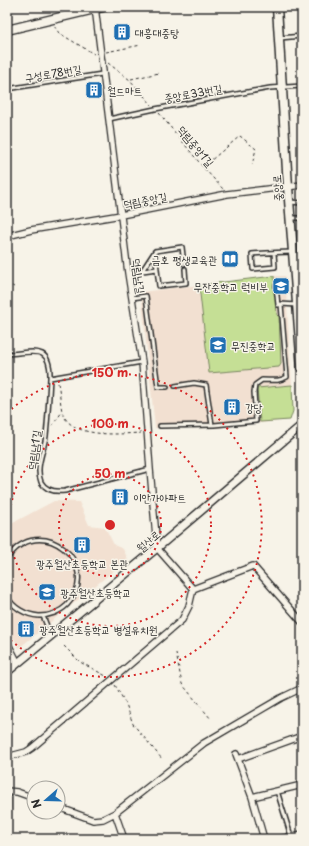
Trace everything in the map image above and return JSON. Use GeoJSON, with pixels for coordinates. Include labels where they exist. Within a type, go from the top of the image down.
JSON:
{"type":"FeatureCollection","features":[{"type":"Feature","properties":{"kind":"main road"},"geometry":{"type":"LineString","coordinates":[[7,30],[103,7]]}},
{"type":"Feature","properties":{"kind":"main road","name":"중앙로"},"geometry":{"type":"LineString","coordinates":[[277,7],[290,218],[293,252],[298,261],[297,304],[302,362]]}},
{"type":"Feature","properties":{"kind":"street","name":"덕림남길"},"geometry":{"type":"LineString","coordinates":[[95,8],[102,74],[128,273],[142,362],[157,548]]}},
{"type":"Feature","properties":{"kind":"street","name":"덕림중앙길"},"geometry":{"type":"LineString","coordinates":[[7,236],[31,230],[121,215],[227,194],[302,185]]}},
{"type":"Feature","properties":{"kind":"street","name":"월산로"},"geometry":{"type":"LineString","coordinates":[[7,672],[157,548],[302,425]]}},
{"type":"Feature","properties":{"kind":"street"},"geometry":{"type":"LineString","coordinates":[[157,548],[193,589]]}},
{"type":"Feature","properties":{"kind":"street"},"geometry":{"type":"LineString","coordinates":[[193,589],[253,566],[302,622]]}},
{"type":"Feature","properties":{"kind":"street"},"geometry":{"type":"LineString","coordinates":[[7,757],[21,754],[29,750],[182,620],[189,606],[193,589]]}},
{"type":"Feature","properties":{"kind":"street"},"geometry":{"type":"LineString","coordinates":[[7,642],[18,663]]}},
{"type":"Feature","properties":{"kind":"street"},"geometry":{"type":"LineString","coordinates":[[66,809],[93,820],[103,819],[115,813],[204,743],[281,698],[302,688]]}},
{"type":"Feature","properties":{"kind":"street"},"geometry":{"type":"LineString","coordinates":[[264,839],[252,797],[237,756],[302,736]]}},
{"type":"Feature","properties":{"kind":"street"},"geometry":{"type":"LineString","coordinates":[[252,797],[302,785]]}},
{"type":"Feature","properties":{"kind":"street"},"geometry":{"type":"LineString","coordinates":[[7,791],[26,795]]}},
{"type":"Feature","properties":{"kind":"street"},"geometry":{"type":"LineString","coordinates":[[7,795],[7,808]]}},
{"type":"Feature","properties":{"kind":"street"},"geometry":{"type":"LineString","coordinates":[[115,813],[124,839]]}},
{"type":"Feature","properties":{"kind":"street"},"geometry":{"type":"LineString","coordinates":[[280,839],[302,834]]}},
{"type":"Feature","properties":{"kind":"lane"},"geometry":{"type":"LineString","coordinates":[[279,38],[302,36]]}},
{"type":"Feature","properties":{"kind":"lane","name":"구성로78번길"},"geometry":{"type":"LineString","coordinates":[[7,89],[102,74]]}},
{"type":"Feature","properties":{"kind":"lane","name":"중앙로33번길"},"geometry":{"type":"LineString","coordinates":[[109,119],[155,109],[281,88],[302,86]]}},
{"type":"Feature","properties":{"kind":"lane"},"geometry":{"type":"LineString","coordinates":[[289,202],[302,203]]}},
{"type":"Feature","properties":{"kind":"lane"},"geometry":{"type":"LineString","coordinates":[[290,218],[302,218]]}},
{"type":"Feature","properties":{"kind":"lane"},"geometry":{"type":"LineString","coordinates":[[142,271],[155,251],[182,247],[184,264]]}},
{"type":"Feature","properties":{"kind":"lane"},"geometry":{"type":"LineString","coordinates":[[155,251],[159,286],[186,283],[184,269]]}},
{"type":"Feature","properties":{"kind":"lane"},"geometry":{"type":"LineString","coordinates":[[274,253],[275,267],[253,269],[252,254],[293,252]]}},
{"type":"Feature","properties":{"kind":"lane"},"geometry":{"type":"LineString","coordinates":[[128,273],[157,269]]}},
{"type":"Feature","properties":{"kind":"lane"},"geometry":{"type":"LineString","coordinates":[[276,286],[278,304],[297,304]]}},
{"type":"Feature","properties":{"kind":"lane"},"geometry":{"type":"LineString","coordinates":[[132,298],[146,296],[158,387],[167,387]]}},
{"type":"Feature","properties":{"kind":"lane"},"geometry":{"type":"LineString","coordinates":[[160,426],[212,425],[256,421],[255,385],[262,380],[273,382],[287,377],[281,304]]}},
{"type":"Feature","properties":{"kind":"lane","name":"덕림남1길"},"geometry":{"type":"LineString","coordinates":[[7,354],[42,353],[46,356],[51,366],[46,437],[39,471],[44,486],[56,492],[65,491],[150,469]]}},
{"type":"Feature","properties":{"kind":"lane"},"geometry":{"type":"LineString","coordinates":[[50,378],[142,362]]}},
{"type":"Feature","properties":{"kind":"lane"},"geometry":{"type":"LineString","coordinates":[[176,386],[194,383],[206,384],[212,425]]}},
{"type":"Feature","properties":{"kind":"lane"},"geometry":{"type":"LineString","coordinates":[[7,559],[12,551],[22,543],[34,539],[47,540],[59,544],[69,552],[76,564],[78,576],[77,588],[72,599],[63,608],[52,614],[43,616],[28,614],[17,608],[8,599]]}},
{"type":"Feature","properties":{"kind":"lane"},"geometry":{"type":"LineString","coordinates":[[43,616],[46,626]]}},
{"type":"Feature","properties":{"kind":"lane"},"geometry":{"type":"LineString","coordinates":[[277,791],[292,836]]}},
{"type":"Feature","properties":{"kind":"path"},"geometry":{"type":"LineString","coordinates":[[100,54],[141,45]]}},
{"type":"Feature","properties":{"kind":"path"},"geometry":{"type":"LineString","coordinates":[[130,80],[159,73]]}},
{"type":"Feature","properties":{"kind":"path","name":"덕림중앙1길"},"geometry":{"type":"LineString","coordinates":[[155,109],[227,194]]}},
{"type":"Feature","properties":{"kind":"path"},"geometry":{"type":"LineString","coordinates":[[203,167],[240,136],[256,149],[252,165]]}},
{"type":"Feature","properties":{"kind":"path"},"geometry":{"type":"LineString","coordinates":[[7,283],[14,287]]}},
{"type":"Feature","properties":{"kind":"path"},"geometry":{"type":"LineString","coordinates":[[58,376],[62,412],[69,424],[94,434],[147,433]]}},
{"type":"Feature","properties":{"kind":"path"},"geometry":{"type":"LineString","coordinates":[[52,426],[62,412]]}},
{"type":"Feature","properties":{"kind":"path"},"geometry":{"type":"LineString","coordinates":[[64,646],[80,662],[111,680],[126,704],[133,724],[162,759]]}},
{"type":"Feature","properties":{"kind":"path"},"geometry":{"type":"LineString","coordinates":[[176,653],[182,684],[211,719]]}},
{"type":"Feature","properties":{"kind":"shaded area","name":"무진중학교"},"geometry":{"type":"Polygon","coordinates":[[[274,276],[285,276],[293,411],[290,420],[215,428],[155,428],[141,292],[274,276]]]}},
{"type":"Feature","properties":{"kind":"shaded area","name":"광주월산초등학교"},"geometry":{"type":"Polygon","coordinates":[[[54,501],[79,502],[89,525],[105,527],[114,545],[123,549],[128,559],[19,648],[7,626],[7,526],[54,501]]]}},
{"type":"Feature","properties":{"kind":"green space"},"geometry":{"type":"Polygon","coordinates":[[[274,276],[277,315],[279,317],[281,364],[279,367],[209,373],[199,285],[274,276]]]}},
{"type":"Feature","properties":{"kind":"green space"},"geometry":{"type":"Polygon","coordinates":[[[292,385],[293,411],[290,420],[260,422],[257,388],[292,385]]]}},
{"type":"Feature","properties":{"kind":"place","name":"대흥대중탕"},"geometry":{"type":"Point","coordinates":[122,32]}},
{"type":"Feature","properties":{"kind":"place","name":"월드마트"},"geometry":{"type":"Point","coordinates":[94,90]}},
{"type":"Feature","properties":{"kind":"place","name":"금호 평생교육관"},"geometry":{"type":"Point","coordinates":[230,259]}},
{"type":"Feature","properties":{"kind":"place","name":"무잔중학교 럭비부"},"geometry":{"type":"Point","coordinates":[281,286]}},
{"type":"Feature","properties":{"kind":"place","name":"무진중학교"},"geometry":{"type":"Point","coordinates":[218,345]}},
{"type":"Feature","properties":{"kind":"place","name":"강당"},"geometry":{"type":"Point","coordinates":[232,407]}},
{"type":"Feature","properties":{"kind":"place","name":"이안가아파트"},"geometry":{"type":"Point","coordinates":[120,497]}},
{"type":"Feature","properties":{"kind":"place","name":"광주월산초등학교 본관"},"geometry":{"type":"Point","coordinates":[82,545]}},
{"type":"Feature","properties":{"kind":"place","name":"광주월산초등학교"},"geometry":{"type":"Point","coordinates":[47,592]}},
{"type":"Feature","properties":{"kind":"place","name":"광주월산초등학교 병설유치원"},"geometry":{"type":"Point","coordinates":[26,629]}}]}
